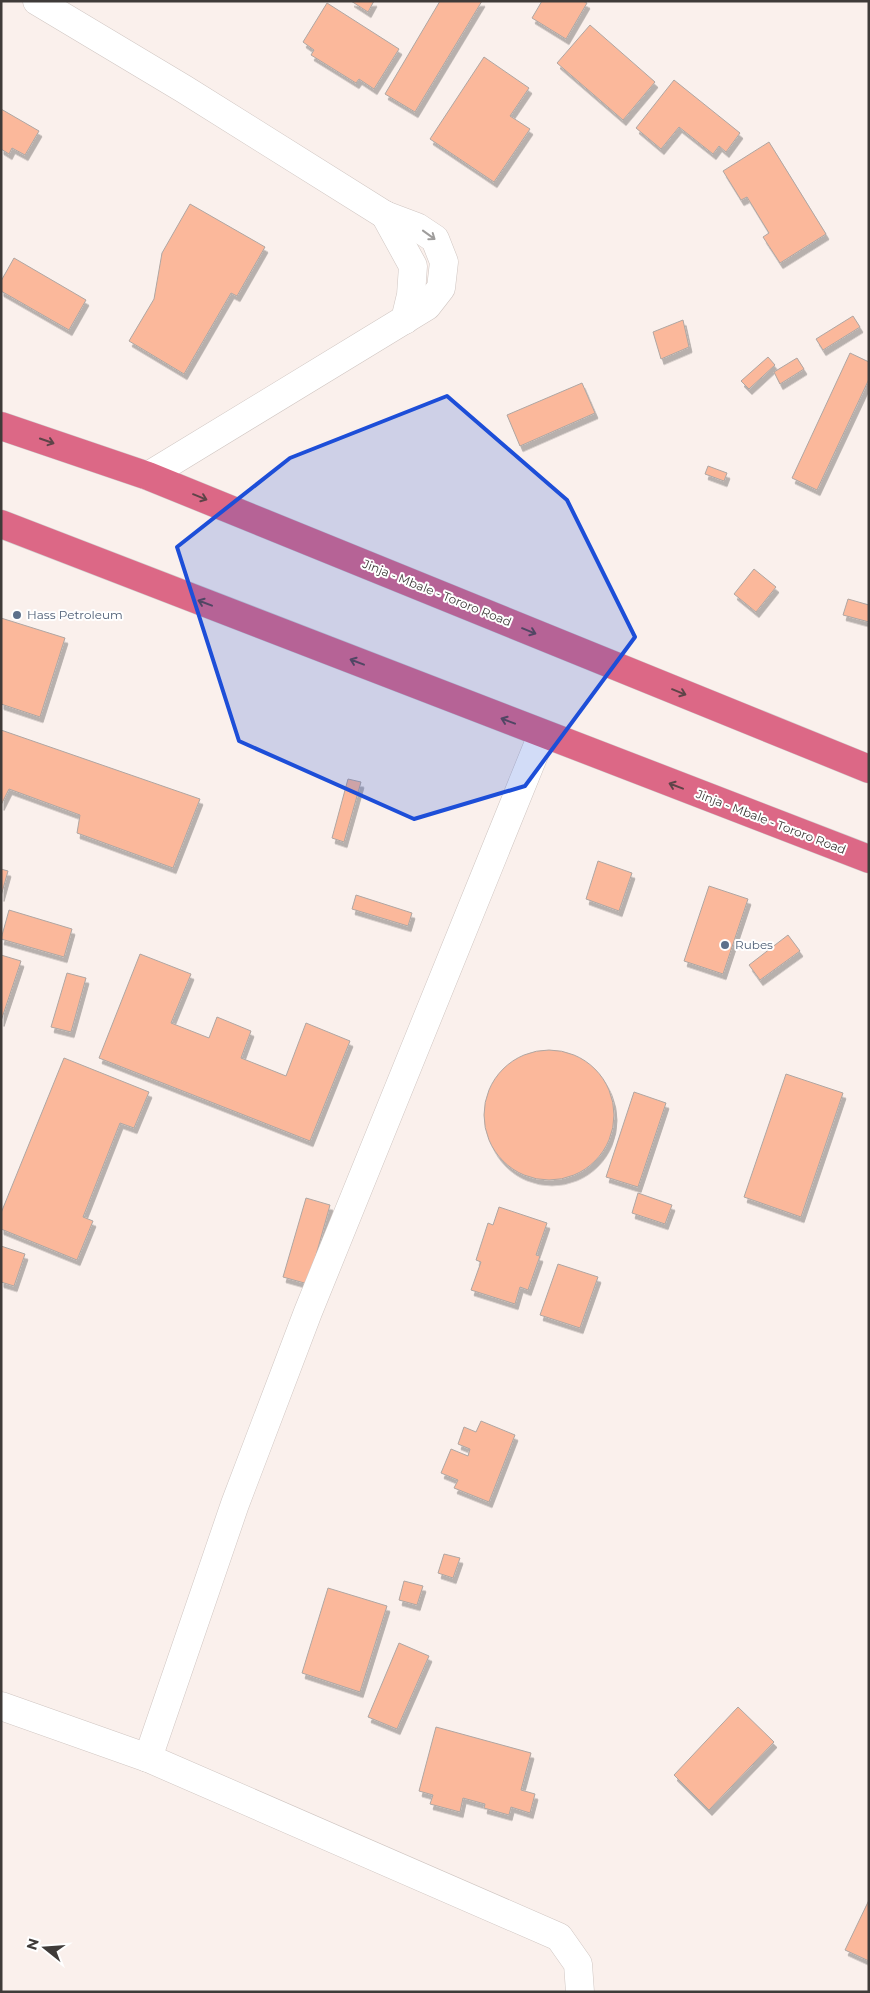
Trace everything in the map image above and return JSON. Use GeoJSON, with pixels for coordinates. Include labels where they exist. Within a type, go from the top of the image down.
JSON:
{"type":"FeatureCollection","features":[{"type":"Feature","properties":{"kind":"highway","name":"Jinja - Mbale - Tororo Road"},"geometry":{"type":"LineString","coordinates":[[1,426],[148,476],[869,769]]}},
{"type":"Feature","properties":{"kind":"highway","name":"Jinja - Mbale - Tororo Road"},"geometry":{"type":"LineString","coordinates":[[1,524],[869,859]]}},
{"type":"Feature","properties":{"kind":"street"},"geometry":{"type":"LineString","coordinates":[[37,1],[184,89],[385,214],[417,227],[435,239],[444,262],[441,288],[427,306],[148,476]]}},
{"type":"Feature","properties":{"kind":"street"},"geometry":{"type":"LineString","coordinates":[[148,1758],[235,1504],[308,1312],[542,734]]}},
{"type":"Feature","properties":{"kind":"street"},"geometry":{"type":"LineString","coordinates":[[1,1706],[148,1758],[559,1937],[578,1964],[580,1992]]}},
{"type":"Feature","properties":{"kind":"highlighted area"},"geometry":{"type":"Polygon","coordinates":[[[447,396],[567,500],[635,637],[525,786],[414,819],[239,741],[177,547],[290,458],[447,396]]]}},
{"type":"Feature","properties":{"kind":"building"},"geometry":{"type":"Polygon","coordinates":[[[351,1],[374,1],[368,12],[351,1]]]}},
{"type":"Feature","properties":{"kind":"building"},"geometry":{"type":"Polygon","coordinates":[[[440,1],[482,1],[415,112],[385,94],[440,1]]]}},
{"type":"Feature","properties":{"kind":"building"},"geometry":{"type":"Polygon","coordinates":[[[542,1],[583,1],[587,3],[566,39],[532,18],[542,1]]]}},
{"type":"Feature","properties":{"kind":"building"},"geometry":{"type":"Polygon","coordinates":[[[327,3],[399,49],[374,89],[359,79],[356,83],[311,55],[314,50],[303,42],[327,3]]]}},
{"type":"Feature","properties":{"kind":"building"},"geometry":{"type":"Polygon","coordinates":[[[590,25],[655,82],[623,120],[557,63],[590,25]]]}},
{"type":"Feature","properties":{"kind":"building"},"geometry":{"type":"Polygon","coordinates":[[[484,57],[529,88],[510,116],[530,129],[494,182],[430,139],[484,57]]]}},
{"type":"Feature","properties":{"kind":"building"},"geometry":{"type":"Polygon","coordinates":[[[674,80],[740,133],[726,152],[719,146],[713,154],[679,127],[661,149],[636,128],[674,80]]]}},
{"type":"Feature","properties":{"kind":"building"},"geometry":{"type":"Polygon","coordinates":[[[1,109],[39,131],[25,155],[12,148],[9,154],[1,149],[1,109]]]}},
{"type":"Feature","properties":{"kind":"building"},"geometry":{"type":"Polygon","coordinates":[[[769,142],[826,234],[780,263],[763,237],[769,233],[747,197],[741,200],[723,171],[769,142]]]}},
{"type":"Feature","properties":{"kind":"building"},"geometry":{"type":"Polygon","coordinates":[[[190,204],[265,247],[237,296],[231,293],[184,374],[129,341],[154,299],[162,253],[190,204]]]}},
{"type":"Feature","properties":{"kind":"building"},"geometry":{"type":"Polygon","coordinates":[[[14,258],[86,300],[69,330],[1,291],[1,281],[14,258]]]}},
{"type":"Feature","properties":{"kind":"building"},"geometry":{"type":"Polygon","coordinates":[[[853,316],[860,327],[823,350],[816,339],[853,316]]]}},
{"type":"Feature","properties":{"kind":"building"},"geometry":{"type":"Polygon","coordinates":[[[683,320],[689,347],[661,359],[653,332],[683,320]]]}},
{"type":"Feature","properties":{"kind":"building"},"geometry":{"type":"Polygon","coordinates":[[[850,353],[869,362],[869,379],[817,490],[792,478],[850,353]]]}},
{"type":"Feature","properties":{"kind":"building"},"geometry":{"type":"Polygon","coordinates":[[[768,357],[775,365],[749,389],[741,381],[768,357]]]}},
{"type":"Feature","properties":{"kind":"building"},"geometry":{"type":"Polygon","coordinates":[[[797,358],[804,369],[780,384],[774,372],[797,358]]]}},
{"type":"Feature","properties":{"kind":"building"},"geometry":{"type":"Polygon","coordinates":[[[582,383],[595,413],[520,446],[507,415],[582,383]]]}},
{"type":"Feature","properties":{"kind":"building"},"geometry":{"type":"Polygon","coordinates":[[[708,466],[727,473],[724,481],[705,474],[708,466]]]}},
{"type":"Feature","properties":{"kind":"building"},"geometry":{"type":"Polygon","coordinates":[[[754,569],[776,587],[756,612],[734,594],[754,569]]]}},
{"type":"Feature","properties":{"kind":"building"},"geometry":{"type":"Polygon","coordinates":[[[848,599],[869,605],[869,622],[843,615],[848,599]]]}},
{"type":"Feature","properties":{"kind":"building"},"geometry":{"type":"Polygon","coordinates":[[[1,618],[65,638],[40,717],[1,704],[1,618]]]}},
{"type":"Feature","properties":{"kind":"building"},"geometry":{"type":"Polygon","coordinates":[[[1,730],[200,799],[173,868],[77,833],[80,815],[9,789],[1,805],[1,730]]]}},
{"type":"Feature","properties":{"kind":"building"},"geometry":{"type":"Polygon","coordinates":[[[348,779],[361,782],[344,842],[332,838],[348,779]]]}},
{"type":"Feature","properties":{"kind":"building"},"geometry":{"type":"Polygon","coordinates":[[[598,861],[632,873],[619,911],[586,899],[598,861]]]}},
{"type":"Feature","properties":{"kind":"building"},"geometry":{"type":"Polygon","coordinates":[[[1,869],[8,871],[1,896],[1,869]]]}},
{"type":"Feature","properties":{"kind":"building"},"geometry":{"type":"Polygon","coordinates":[[[709,886],[748,899],[723,974],[684,961],[709,886]]]}},
{"type":"Feature","properties":{"kind":"building"},"geometry":{"type":"Polygon","coordinates":[[[356,895],[412,913],[408,926],[352,909],[356,895]]]}},
{"type":"Feature","properties":{"kind":"building"},"geometry":{"type":"Polygon","coordinates":[[[9,910],[72,929],[64,957],[1,939],[9,910]]]}},
{"type":"Feature","properties":{"kind":"building"},"geometry":{"type":"Polygon","coordinates":[[[788,935],[800,951],[760,980],[749,965],[788,935]]]}},
{"type":"Feature","properties":{"kind":"building"},"geometry":{"type":"Polygon","coordinates":[[[140,954],[191,974],[171,1023],[209,1038],[217,1017],[251,1031],[241,1058],[286,1076],[306,1023],[350,1041],[310,1141],[99,1058],[140,954]]]}},
{"type":"Feature","properties":{"kind":"building"},"geometry":{"type":"Polygon","coordinates":[[[1,955],[21,961],[1,1021],[1,955]]]}},
{"type":"Feature","properties":{"kind":"building"},"geometry":{"type":"Polygon","coordinates":[[[67,973],[86,978],[71,1032],[51,1027],[67,973]]]}},
{"type":"Feature","properties":{"kind":"building"},"geometry":{"type":"Polygon","coordinates":[[[549,1050],[562,1051],[574,1055],[595,1069],[609,1090],[613,1102],[613,1128],[609,1140],[595,1161],[574,1175],[562,1179],[549,1180],[536,1179],[524,1175],[503,1161],[489,1140],[485,1128],[484,1115],[485,1102],[489,1090],[503,1069],[524,1055],[536,1051],[549,1050]]]}},
{"type":"Feature","properties":{"kind":"building"},"geometry":{"type":"Polygon","coordinates":[[[64,1058],[149,1092],[134,1128],[120,1123],[83,1217],[93,1221],[77,1260],[1,1229],[1,1213],[64,1058]]]}},
{"type":"Feature","properties":{"kind":"building"},"geometry":{"type":"Polygon","coordinates":[[[786,1074],[843,1093],[801,1217],[744,1197],[786,1074]]]}},
{"type":"Feature","properties":{"kind":"building"},"geometry":{"type":"Polygon","coordinates":[[[634,1092],[666,1103],[638,1187],[606,1177],[634,1092]]]}},
{"type":"Feature","properties":{"kind":"building"},"geometry":{"type":"Polygon","coordinates":[[[638,1193],[672,1205],[665,1224],[632,1213],[638,1193]]]}},
{"type":"Feature","properties":{"kind":"building"},"geometry":{"type":"Polygon","coordinates":[[[306,1198],[330,1205],[308,1284],[283,1277],[306,1198]]]}},
{"type":"Feature","properties":{"kind":"building"},"geometry":{"type":"Polygon","coordinates":[[[499,1207],[547,1223],[536,1255],[540,1256],[528,1290],[520,1287],[515,1304],[471,1290],[481,1262],[476,1260],[488,1223],[493,1225],[499,1207]]]}},
{"type":"Feature","properties":{"kind":"building"},"geometry":{"type":"Polygon","coordinates":[[[1,1246],[25,1254],[14,1286],[1,1282],[1,1246]]]}},
{"type":"Feature","properties":{"kind":"building"},"geometry":{"type":"Polygon","coordinates":[[[558,1264],[598,1277],[580,1328],[540,1315],[558,1264]]]}},
{"type":"Feature","properties":{"kind":"building"},"geometry":{"type":"Polygon","coordinates":[[[481,1421],[515,1435],[489,1502],[454,1488],[458,1480],[441,1473],[451,1449],[468,1456],[470,1449],[458,1444],[464,1427],[476,1432],[481,1421]]]}},
{"type":"Feature","properties":{"kind":"building"},"geometry":{"type":"Polygon","coordinates":[[[444,1554],[460,1558],[453,1578],[438,1573],[444,1554]]]}},
{"type":"Feature","properties":{"kind":"building"},"geometry":{"type":"Polygon","coordinates":[[[404,1581],[423,1586],[417,1605],[399,1600],[404,1581]]]}},
{"type":"Feature","properties":{"kind":"building"},"geometry":{"type":"Polygon","coordinates":[[[328,1588],[387,1606],[360,1692],[302,1673],[328,1588]]]}},
{"type":"Feature","properties":{"kind":"building"},"geometry":{"type":"Polygon","coordinates":[[[399,1643],[429,1656],[397,1729],[368,1717],[399,1643]]]}},
{"type":"Feature","properties":{"kind":"building"},"geometry":{"type":"Polygon","coordinates":[[[738,1707],[774,1742],[709,1810],[674,1775],[738,1707]]]}},
{"type":"Feature","properties":{"kind":"building"},"geometry":{"type":"Polygon","coordinates":[[[436,1727],[531,1753],[521,1790],[535,1794],[530,1813],[511,1807],[509,1815],[484,1808],[485,1804],[463,1798],[460,1812],[430,1804],[433,1795],[419,1791],[436,1727]]]}},
{"type":"Feature","properties":{"kind":"building"},"geometry":{"type":"Polygon","coordinates":[[[869,1900],[869,1961],[845,1950],[869,1900]]]}},
{"type":"Feature","properties":{"kind":"place","name":"Hass Petroleum"},"geometry":{"type":"Point","coordinates":[17,615]}},
{"type":"Feature","properties":{"kind":"place","name":"Rubes"},"geometry":{"type":"Point","coordinates":[725,945]}}]}
